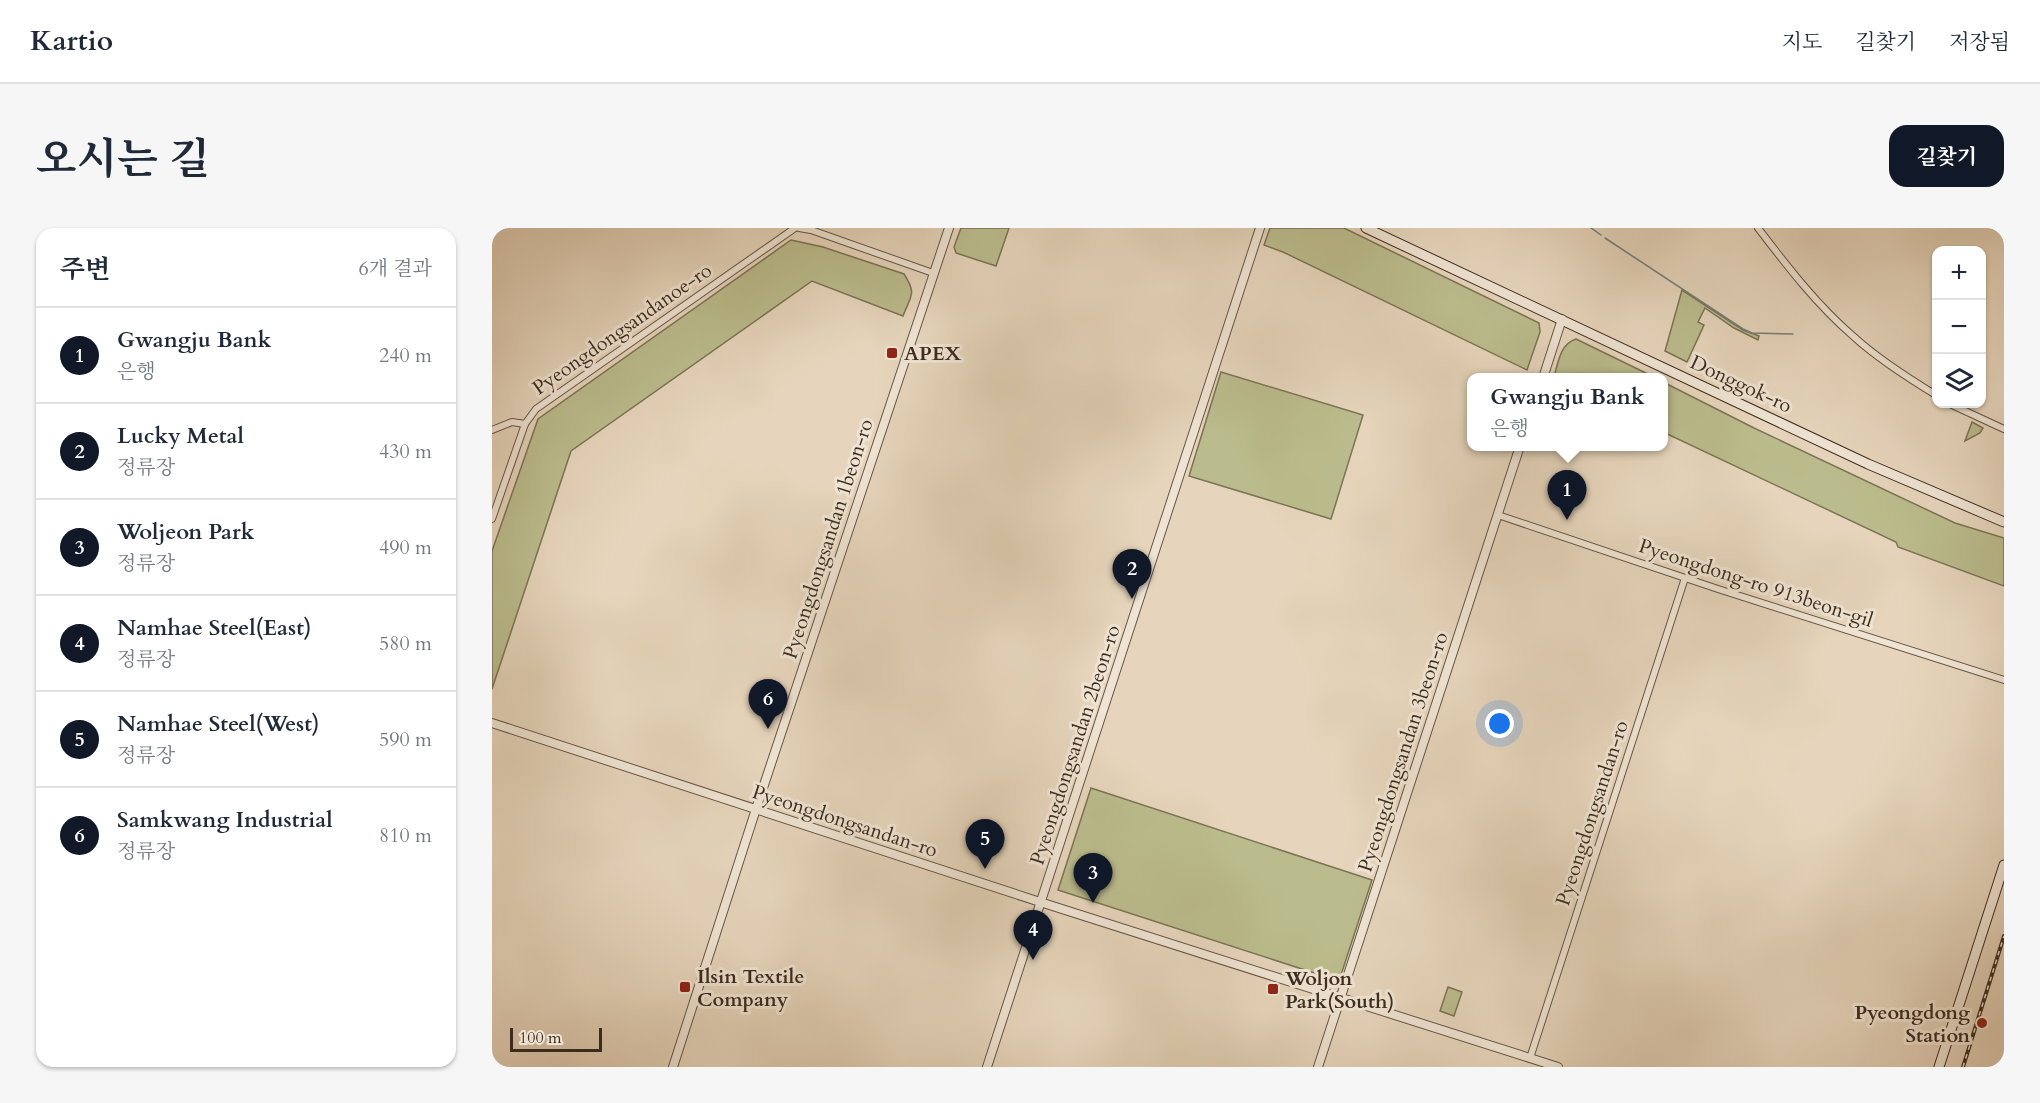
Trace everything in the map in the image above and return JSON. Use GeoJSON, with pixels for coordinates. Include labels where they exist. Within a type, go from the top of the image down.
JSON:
{"type":"FeatureCollection","features":[{"type":"Feature","properties":{"kind":"main road","name":"Donggok-ro"},"geometry":{"type":"LineString","coordinates":[[1366,228],[1868,464],[2004,522]]}},
{"type":"Feature","properties":{"kind":"main road"},"geometry":{"type":"LineString","coordinates":[[1939,1067],[2004,865]]}},
{"type":"Feature","properties":{"kind":"street","name":"Pyeongdongsandanoe-ro"},"geometry":{"type":"LineString","coordinates":[[492,519],[525,424],[536,409],[797,228],[811,230],[933,273]]}},
{"type":"Feature","properties":{"kind":"street","name":"Pyeongdongsandan 1beon-ro"},"geometry":{"type":"LineString","coordinates":[[673,1067],[949,228]]}},
{"type":"Feature","properties":{"kind":"street","name":"Pyeongdongsandan 2beon-ro"},"geometry":{"type":"LineString","coordinates":[[987,1067],[1260,228]]}},
{"type":"Feature","properties":{"kind":"street"},"geometry":{"type":"LineString","coordinates":[[1758,228],[1789,269],[1853,337],[1932,393]]}},
{"type":"Feature","properties":{"kind":"street"},"geometry":{"type":"LineString","coordinates":[[1545,373],[1562,319]]}},
{"type":"Feature","properties":{"kind":"street"},"geometry":{"type":"LineString","coordinates":[[1959,408],[2004,429]]}},
{"type":"Feature","properties":{"kind":"street"},"geometry":{"type":"LineString","coordinates":[[492,430],[512,422],[525,424]]}},
{"type":"Feature","properties":{"kind":"street","name":"Pyeongdongsandan 3beon-ro"},"geometry":{"type":"LineString","coordinates":[[1318,1067],[1519,451]]}},
{"type":"Feature","properties":{"kind":"street","name":"Pyeongdong-ro 913beon-gil"},"geometry":{"type":"LineString","coordinates":[[1498,515],[1685,578],[2004,680]]}},
{"type":"Feature","properties":{"kind":"street","name":"Pyeongdongsandan-ro"},"geometry":{"type":"LineString","coordinates":[[1530,1058],[1685,578]]}},
{"type":"Feature","properties":{"kind":"street","name":"Pyeongdongsandan-ro"},"geometry":{"type":"LineString","coordinates":[[492,723],[1040,903],[1558,1067]]}},
{"type":"Feature","properties":{"kind":"green space"},"geometry":{"type":"Polygon","coordinates":[[[961,228],[1009,228],[996,266],[956,253],[954,247],[961,228]]]}},
{"type":"Feature","properties":{"kind":"green space"},"geometry":{"type":"Polygon","coordinates":[[[1270,228],[1344,228],[1539,323],[1540,332],[1527,370],[1283,252],[1264,245],[1270,228]]]}},
{"type":"Feature","properties":{"kind":"green space"},"geometry":{"type":"Polygon","coordinates":[[[791,240],[823,247],[904,274],[912,291],[903,316],[812,281],[571,451],[492,689],[492,551],[538,419],[791,240]]]}},
{"type":"Feature","properties":{"kind":"green space"},"geometry":{"type":"Polygon","coordinates":[[[1682,290],[1743,330],[1759,336],[1758,340],[1734,328],[1705,308],[1698,322],[1704,325],[1687,362],[1665,351],[1682,290]]]}},
{"type":"Feature","properties":{"kind":"green space"},"geometry":{"type":"Polygon","coordinates":[[[1576,339],[1646,373],[1555,373],[1563,350],[1576,339]]]}},
{"type":"Feature","properties":{"kind":"green space"},"geometry":{"type":"Polygon","coordinates":[[[1221,372],[1363,415],[1331,519],[1189,476],[1221,372]]]}},
{"type":"Feature","properties":{"kind":"green space"},"geometry":{"type":"Polygon","coordinates":[[[1668,385],[1955,523],[2004,538],[2004,586],[1898,547],[1896,542],[1668,434],[1668,385]]]}},
{"type":"Feature","properties":{"kind":"green space"},"geometry":{"type":"Polygon","coordinates":[[[1972,422],[1983,428],[1980,433],[1965,441],[1972,422]]]}},
{"type":"Feature","properties":{"kind":"green space"},"geometry":{"type":"Polygon","coordinates":[[[1091,788],[1372,880],[1339,981],[1058,890],[1091,788]]]}},
{"type":"Feature","properties":{"kind":"green space"},"geometry":{"type":"Polygon","coordinates":[[[1448,987],[1462,992],[1454,1016],[1440,1011],[1448,987]]]}},
{"type":"Feature","properties":{"kind":"waterway"},"geometry":{"type":"LineString","coordinates":[[1591,228],[1601,235]]}},
{"type":"Feature","properties":{"kind":"waterway"},"geometry":{"type":"LineString","coordinates":[[1605,238],[1743,329],[1752,333],[1793,334]]}},
{"type":"Feature","properties":{"kind":"railway"},"geometry":{"type":"LineString","coordinates":[[1963,1067],[2004,936]]}},
{"type":"Feature","properties":{"kind":"place","name":"APEX"},"geometry":{"type":"Point","coordinates":[892,353]}},
{"type":"Feature","properties":{"kind":"place","name":"Gwangju Bank"},"geometry":{"type":"Point","coordinates":[1567,520]}},
{"type":"Feature","properties":{"kind":"place","name":"Lucky Metal"},"geometry":{"type":"Point","coordinates":[1132,599]}},
{"type":"Feature","properties":{"kind":"place","name":"Samkwang Industrial"},"geometry":{"type":"Point","coordinates":[768,729]}},
{"type":"Feature","properties":{"kind":"place","name":"Namhae Steel(West)"},"geometry":{"type":"Point","coordinates":[985,869]}},
{"type":"Feature","properties":{"kind":"place","name":"Woljeon Park"},"geometry":{"type":"Point","coordinates":[1093,903]}},
{"type":"Feature","properties":{"kind":"place","name":"Namhae Steel(East)"},"geometry":{"type":"Point","coordinates":[1033,960]}},
{"type":"Feature","properties":{"kind":"place","name":"Ilsin Textile Company"},"geometry":{"type":"Point","coordinates":[685,987]}},
{"type":"Feature","properties":{"kind":"place","name":"Woljon Park(South)"},"geometry":{"type":"Point","coordinates":[1273,989]}},
{"type":"Feature","properties":{"kind":"place","name":"Pyeongdong Station"},"geometry":{"type":"Point","coordinates":[1982,1023]}}]}
